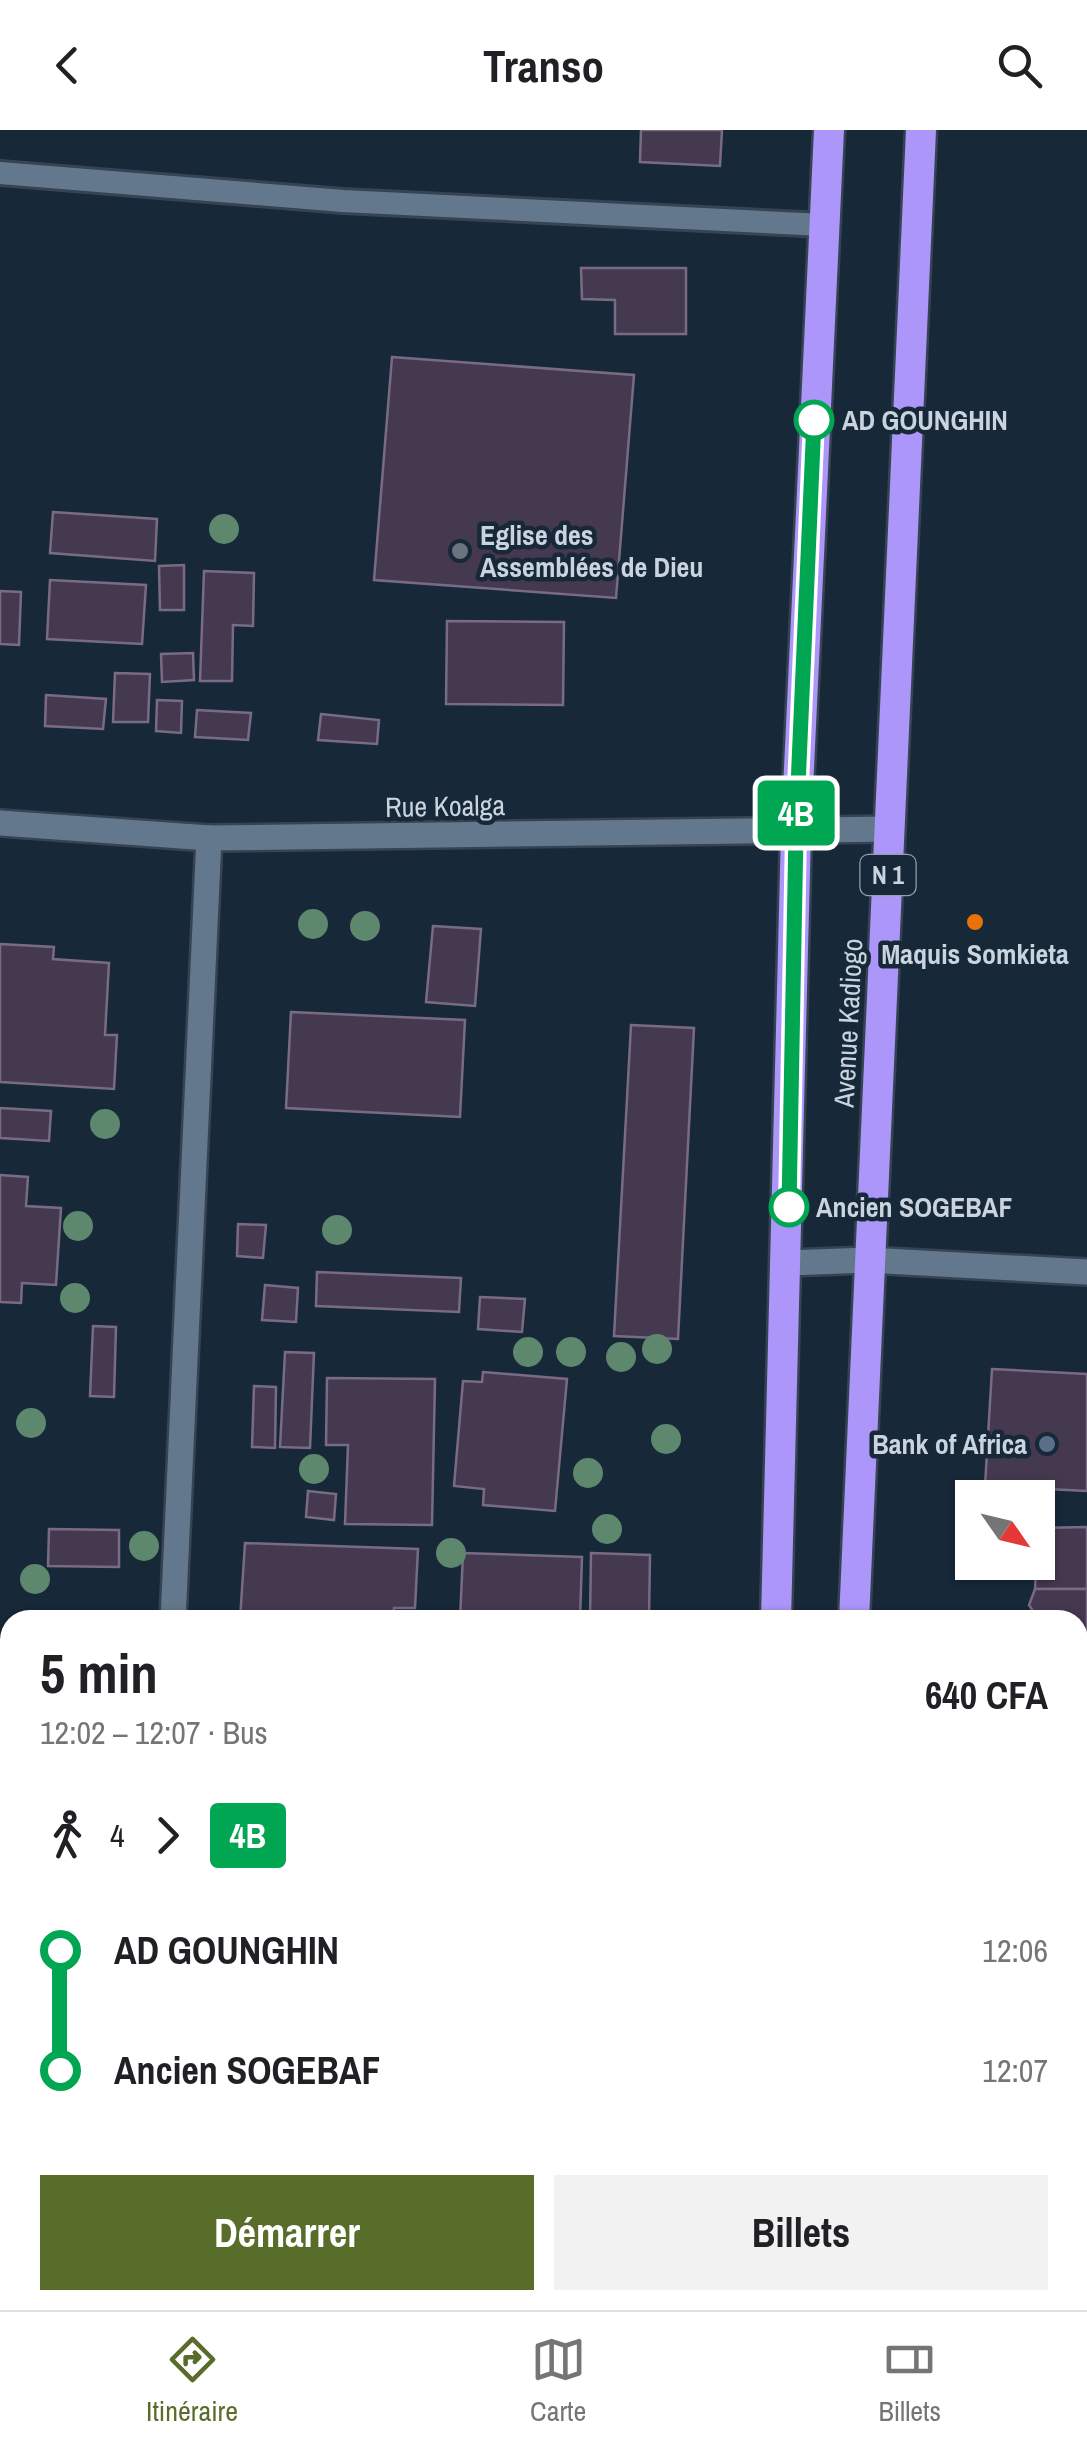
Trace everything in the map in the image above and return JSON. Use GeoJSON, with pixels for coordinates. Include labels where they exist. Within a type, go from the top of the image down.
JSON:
{"type":"FeatureCollection","features":[{"type":"Feature","properties":{"kind":"highway","name":"Avenue Kadiogo"},"geometry":{"type":"LineString","coordinates":[[776,1610],[796,832],[828,130]]}},
{"type":"Feature","properties":{"kind":"highway","name":"Avenue Kadiogo"},"geometry":{"type":"LineString","coordinates":[[854,1610],[921,130]]}},
{"type":"Feature","properties":{"kind":"street","name":"Rue Koalga"},"geometry":{"type":"LineString","coordinates":[[0,823],[209,838],[891,829]]}},
{"type":"Feature","properties":{"kind":"street"},"geometry":{"type":"LineString","coordinates":[[173,1610],[209,838]]}},
{"type":"Feature","properties":{"kind":"street"},"geometry":{"type":"LineString","coordinates":[[788,1263],[868,1260],[1087,1272]]}},
{"type":"Feature","properties":{"kind":"lane"},"geometry":{"type":"LineString","coordinates":[[0,173],[343,200],[824,225]]}},
{"type":"Feature","properties":{"kind":"building"},"geometry":{"type":"Polygon","coordinates":[[[641,130],[722,130],[720,166],[640,162],[641,130]]]}},
{"type":"Feature","properties":{"kind":"building"},"geometry":{"type":"Polygon","coordinates":[[[581,268],[686,268],[686,334],[615,334],[615,300],[582,299],[581,268]]]}},
{"type":"Feature","properties":{"kind":"building"},"geometry":{"type":"Polygon","coordinates":[[[392,357],[634,375],[616,598],[374,580],[392,357]]]}},
{"type":"Feature","properties":{"kind":"building"},"geometry":{"type":"Polygon","coordinates":[[[53,512],[157,519],[155,561],[50,553],[53,512]]]}},
{"type":"Feature","properties":{"kind":"building"},"geometry":{"type":"Polygon","coordinates":[[[184,565],[184,610],[160,610],[159,566],[184,565]]]}},
{"type":"Feature","properties":{"kind":"building"},"geometry":{"type":"Polygon","coordinates":[[[204,571],[254,573],[253,626],[233,625],[232,681],[200,681],[204,571]]]}},
{"type":"Feature","properties":{"kind":"building"},"geometry":{"type":"Polygon","coordinates":[[[50,580],[146,585],[142,644],[47,639],[50,580]]]}},
{"type":"Feature","properties":{"kind":"building"},"geometry":{"type":"Polygon","coordinates":[[[0,591],[21,592],[19,645],[0,644],[0,591]]]}},
{"type":"Feature","properties":{"kind":"building"},"geometry":{"type":"Polygon","coordinates":[[[447,621],[564,622],[563,705],[446,704],[447,621]]]}},
{"type":"Feature","properties":{"kind":"building"},"geometry":{"type":"Polygon","coordinates":[[[193,653],[194,680],[162,682],[161,654],[193,653]]]}},
{"type":"Feature","properties":{"kind":"building"},"geometry":{"type":"Polygon","coordinates":[[[115,673],[150,674],[148,722],[113,722],[115,673]]]}},
{"type":"Feature","properties":{"kind":"building"},"geometry":{"type":"Polygon","coordinates":[[[46,695],[106,699],[103,729],[45,726],[46,695]]]}},
{"type":"Feature","properties":{"kind":"building"},"geometry":{"type":"Polygon","coordinates":[[[157,700],[182,701],[181,733],[156,731],[157,700]]]}},
{"type":"Feature","properties":{"kind":"building"},"geometry":{"type":"Polygon","coordinates":[[[197,710],[251,713],[248,740],[195,737],[197,710]]]}},
{"type":"Feature","properties":{"kind":"building"},"geometry":{"type":"Polygon","coordinates":[[[321,714],[379,720],[377,744],[318,740],[321,714]]]}},
{"type":"Feature","properties":{"kind":"building"},"geometry":{"type":"Polygon","coordinates":[[[433,926],[481,929],[475,1006],[426,1002],[433,926]]]}},
{"type":"Feature","properties":{"kind":"building"},"geometry":{"type":"Polygon","coordinates":[[[0,944],[54,947],[53,959],[109,963],[105,1035],[117,1035],[114,1089],[0,1082],[0,944]]]}},
{"type":"Feature","properties":{"kind":"building"},"geometry":{"type":"Polygon","coordinates":[[[291,1012],[465,1020],[460,1117],[286,1108],[291,1012]]]}},
{"type":"Feature","properties":{"kind":"building"},"geometry":{"type":"Polygon","coordinates":[[[631,1025],[694,1028],[678,1339],[614,1336],[631,1025]]]}},
{"type":"Feature","properties":{"kind":"building"},"geometry":{"type":"Polygon","coordinates":[[[0,1108],[51,1111],[49,1141],[0,1138],[0,1108]]]}},
{"type":"Feature","properties":{"kind":"building"},"geometry":{"type":"Polygon","coordinates":[[[0,1175],[28,1177],[26,1206],[61,1208],[56,1285],[22,1283],[21,1303],[0,1302],[0,1175]]]}},
{"type":"Feature","properties":{"kind":"building"},"geometry":{"type":"Polygon","coordinates":[[[238,1224],[266,1225],[263,1258],[237,1256],[238,1224]]]}},
{"type":"Feature","properties":{"kind":"building"},"geometry":{"type":"Polygon","coordinates":[[[317,1272],[461,1278],[459,1312],[316,1306],[317,1272]]]}},
{"type":"Feature","properties":{"kind":"building"},"geometry":{"type":"Polygon","coordinates":[[[265,1285],[298,1288],[296,1322],[262,1320],[265,1285]]]}},
{"type":"Feature","properties":{"kind":"building"},"geometry":{"type":"Polygon","coordinates":[[[480,1297],[525,1299],[522,1332],[478,1329],[480,1297]]]}},
{"type":"Feature","properties":{"kind":"building"},"geometry":{"type":"Polygon","coordinates":[[[93,1326],[116,1327],[114,1397],[90,1396],[93,1326]]]}},
{"type":"Feature","properties":{"kind":"building"},"geometry":{"type":"Polygon","coordinates":[[[285,1352],[314,1353],[310,1448],[280,1447],[285,1352]]]}},
{"type":"Feature","properties":{"kind":"building"},"geometry":{"type":"Polygon","coordinates":[[[992,1369],[1087,1374],[1087,1491],[1055,1489],[1055,1480],[985,1480],[992,1369]]]}},
{"type":"Feature","properties":{"kind":"building"},"geometry":{"type":"Polygon","coordinates":[[[483,1372],[567,1379],[555,1511],[483,1505],[484,1489],[454,1486],[463,1381],[482,1382],[483,1372]]]}},
{"type":"Feature","properties":{"kind":"building"},"geometry":{"type":"Polygon","coordinates":[[[327,1378],[435,1379],[432,1525],[345,1524],[348,1445],[326,1445],[327,1378]]]}},
{"type":"Feature","properties":{"kind":"building"},"geometry":{"type":"Polygon","coordinates":[[[254,1386],[276,1387],[275,1448],[252,1447],[254,1386]]]}},
{"type":"Feature","properties":{"kind":"building"},"geometry":{"type":"Polygon","coordinates":[[[308,1491],[336,1494],[334,1520],[306,1517],[308,1491]]]}},
{"type":"Feature","properties":{"kind":"building"},"geometry":{"type":"Polygon","coordinates":[[[1087,1527],[1087,1589],[1035,1589],[1035,1580],[1055,1580],[1055,1528],[1087,1527]]]}},
{"type":"Feature","properties":{"kind":"building"},"geometry":{"type":"Polygon","coordinates":[[[49,1529],[119,1530],[119,1567],[48,1566],[49,1529]]]}},
{"type":"Feature","properties":{"kind":"building"},"geometry":{"type":"Polygon","coordinates":[[[245,1543],[418,1549],[415,1608],[241,1610],[245,1543]]]}},
{"type":"Feature","properties":{"kind":"building"},"geometry":{"type":"Polygon","coordinates":[[[463,1553],[582,1557],[580,1610],[460,1610],[463,1553]]]}},
{"type":"Feature","properties":{"kind":"building"},"geometry":{"type":"Polygon","coordinates":[[[591,1553],[650,1555],[649,1610],[590,1610],[591,1553]]]}},
{"type":"Feature","properties":{"kind":"building"},"geometry":{"type":"Polygon","coordinates":[[[1035,1589],[1087,1589],[1087,1610],[1032,1610],[1029,1605],[1035,1589]]]}},
{"type":"Feature","properties":{"kind":"bus line","name":"4B"},"geometry":{"type":"LineString","coordinates":[[789,1207],[796,832],[814,420]]}},
{"type":"Feature","properties":{"kind":"place","name":"AD GOUNGHIN"},"geometry":{"type":"Point","coordinates":[814,420]}},
{"type":"Feature","properties":{"kind":"place","name":"Eglise des Assemblées de Dieu"},"geometry":{"type":"Point","coordinates":[460,551]}},
{"type":"Feature","properties":{"kind":"place","name":"Maquis Somkieta"},"geometry":{"type":"Point","coordinates":[975,922]}},
{"type":"Feature","properties":{"kind":"place","name":"Ancien SOGEBAF"},"geometry":{"type":"Point","coordinates":[789,1207]}},
{"type":"Feature","properties":{"kind":"place","name":"Bank of Africa"},"geometry":{"type":"Point","coordinates":[1047,1444]}}]}
